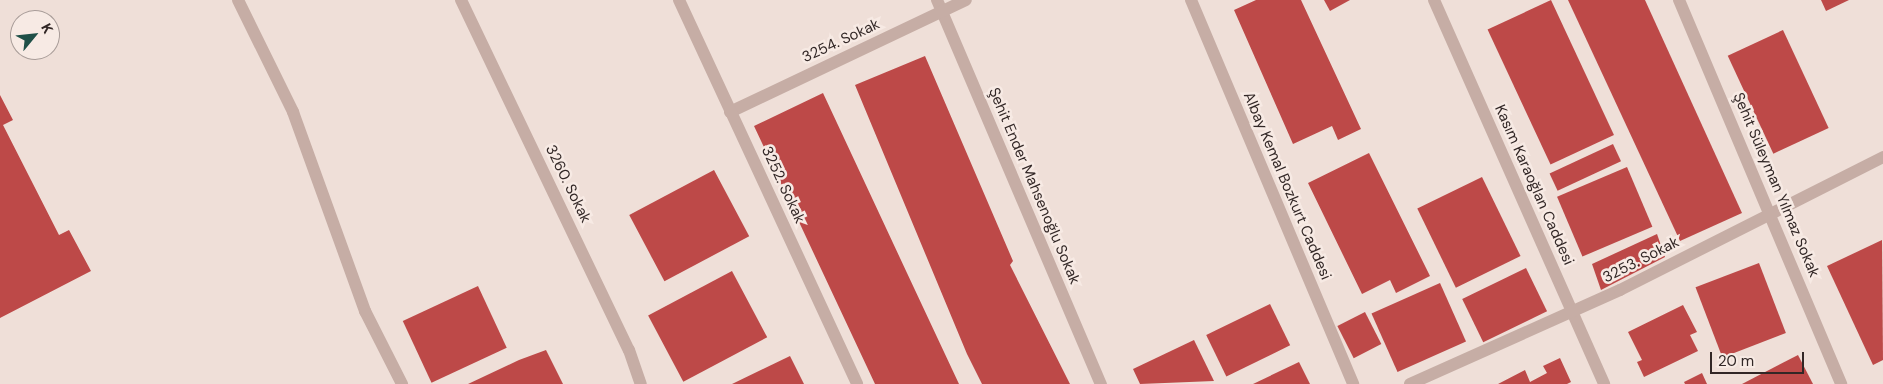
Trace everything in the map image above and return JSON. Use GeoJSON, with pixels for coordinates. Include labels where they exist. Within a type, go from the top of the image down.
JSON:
{"type":"FeatureCollection","features":[{"type":"Feature","properties":{"kind":"street"},"geometry":{"type":"LineString","coordinates":[[238,0],[293,112],[365,311],[402,384]]}},
{"type":"Feature","properties":{"kind":"street","name":"3260. Sokak"},"geometry":{"type":"LineString","coordinates":[[461,0],[621,332],[641,384]]}},
{"type":"Feature","properties":{"kind":"street","name":"3252. Sokak"},"geometry":{"type":"LineString","coordinates":[[679,0],[856,384]]}},
{"type":"Feature","properties":{"kind":"street","name":"3254. Sokak"},"geometry":{"type":"LineString","coordinates":[[730,112],[940,6],[966,0]]}},
{"type":"Feature","properties":{"kind":"street","name":"Albay Kemal Bozkurt Caddesi"},"geometry":{"type":"LineString","coordinates":[[1191,0],[1353,384]]}},
{"type":"Feature","properties":{"kind":"street","name":"Kasım Karaoğlan Caddesi"},"geometry":{"type":"LineString","coordinates":[[1434,0],[1604,384]]}},
{"type":"Feature","properties":{"kind":"street","name":"Şehit Süleyman Yılmaz Sokak"},"geometry":{"type":"LineString","coordinates":[[1679,0],[1841,384]]}},
{"type":"Feature","properties":{"kind":"street","name":"Şehit Ender Mahsenoğlu Sokak"},"geometry":{"type":"LineString","coordinates":[[940,6],[1101,384]]}},
{"type":"Feature","properties":{"kind":"street","name":"3253. Sokak"},"geometry":{"type":"LineString","coordinates":[[1410,384],[1572,312],[1883,157]]}},
{"type":"Feature","properties":{"kind":"building"},"geometry":{"type":"Polygon","coordinates":[[[1256,0],[1301,0],[1361,129],[1338,140],[1332,126],[1293,144],[1234,10],[1256,0]]]}},
{"type":"Feature","properties":{"kind":"building"},"geometry":{"type":"Polygon","coordinates":[[[1324,0],[1350,0],[1330,11],[1324,0]]]}},
{"type":"Feature","properties":{"kind":"building"},"geometry":{"type":"Polygon","coordinates":[[[1551,0],[1614,135],[1551,165],[1488,30],[1551,0]]]}},
{"type":"Feature","properties":{"kind":"building"},"geometry":{"type":"Polygon","coordinates":[[[1568,0],[1645,0],[1742,213],[1680,241],[1568,0]]]}},
{"type":"Feature","properties":{"kind":"building"},"geometry":{"type":"Polygon","coordinates":[[[1821,0],[1849,0],[1826,11],[1821,0]]]}},
{"type":"Feature","properties":{"kind":"building"},"geometry":{"type":"Polygon","coordinates":[[[1783,30],[1829,128],[1773,154],[1728,56],[1783,30]]]}},
{"type":"Feature","properties":{"kind":"building"},"geometry":{"type":"Polygon","coordinates":[[[925,56],[1013,261],[1010,265],[1070,384],[982,384],[967,354],[855,85],[925,56]]]}},
{"type":"Feature","properties":{"kind":"building"},"geometry":{"type":"Polygon","coordinates":[[[823,93],[959,384],[875,384],[754,126],[823,93]]]}},
{"type":"Feature","properties":{"kind":"building"},"geometry":{"type":"Polygon","coordinates":[[[0,95],[13,120],[3,125],[59,235],[69,230],[91,271],[0,318],[0,95]]]}},
{"type":"Feature","properties":{"kind":"building"},"geometry":{"type":"Polygon","coordinates":[[[1613,144],[1621,161],[1558,191],[1550,174],[1613,144]]]}},
{"type":"Feature","properties":{"kind":"building"},"geometry":{"type":"Polygon","coordinates":[[[1369,153],[1430,276],[1396,293],[1390,280],[1362,294],[1308,183],[1369,153]]]}},
{"type":"Feature","properties":{"kind":"building"},"geometry":{"type":"Polygon","coordinates":[[[1627,167],[1652,227],[1582,257],[1557,197],[1627,167]]]}},
{"type":"Feature","properties":{"kind":"building"},"geometry":{"type":"Polygon","coordinates":[[[714,170],[749,236],[664,281],[629,215],[714,170]]]}},
{"type":"Feature","properties":{"kind":"building"},"geometry":{"type":"Polygon","coordinates":[[[1482,177],[1521,256],[1456,288],[1417,209],[1482,177]]]}},
{"type":"Feature","properties":{"kind":"building"},"geometry":{"type":"Polygon","coordinates":[[[1657,234],[1665,257],[1601,290],[1592,264],[1657,234]]]}},
{"type":"Feature","properties":{"kind":"building"},"geometry":{"type":"Polygon","coordinates":[[[1882,240],[1883,360],[1873,365],[1827,266],[1882,240]]]}},
{"type":"Feature","properties":{"kind":"building"},"geometry":{"type":"Polygon","coordinates":[[[1759,263],[1786,333],[1722,357],[1696,287],[1759,263]]]}},
{"type":"Feature","properties":{"kind":"building"},"geometry":{"type":"Polygon","coordinates":[[[1526,268],[1547,311],[1483,342],[1462,299],[1526,268]]]}},
{"type":"Feature","properties":{"kind":"building"},"geometry":{"type":"Polygon","coordinates":[[[732,271],[767,337],[683,382],[648,316],[732,271]]]}},
{"type":"Feature","properties":{"kind":"building"},"geometry":{"type":"Polygon","coordinates":[[[1440,283],[1466,341],[1398,372],[1371,314],[1440,283]]]}},
{"type":"Feature","properties":{"kind":"building"},"geometry":{"type":"Polygon","coordinates":[[[478,286],[507,348],[432,383],[403,321],[478,286]]]}},
{"type":"Feature","properties":{"kind":"building"},"geometry":{"type":"Polygon","coordinates":[[[1270,304],[1290,345],[1226,376],[1206,335],[1270,304]]]}},
{"type":"Feature","properties":{"kind":"building"},"geometry":{"type":"Polygon","coordinates":[[[1683,305],[1697,332],[1690,335],[1698,351],[1644,377],[1637,362],[1642,360],[1628,332],[1683,305]]]}},
{"type":"Feature","properties":{"kind":"building"},"geometry":{"type":"Polygon","coordinates":[[[1365,312],[1381,344],[1354,358],[1337,326],[1365,312]]]}},
{"type":"Feature","properties":{"kind":"building"},"geometry":{"type":"Polygon","coordinates":[[[1194,340],[1214,381],[1140,384],[1133,369],[1194,340]]]}},
{"type":"Feature","properties":{"kind":"building"},"geometry":{"type":"Polygon","coordinates":[[[546,350],[563,384],[468,384],[519,360],[546,350]]]}},
{"type":"Feature","properties":{"kind":"building"},"geometry":{"type":"Polygon","coordinates":[[[1798,355],[1813,384],[1742,384],[1798,355]]]}},
{"type":"Feature","properties":{"kind":"building"},"geometry":{"type":"Polygon","coordinates":[[[790,356],[804,384],[732,384],[790,356]]]}},
{"type":"Feature","properties":{"kind":"building"},"geometry":{"type":"Polygon","coordinates":[[[1560,358],[1571,382],[1567,384],[1498,384],[1525,370],[1530,382],[1547,373],[1543,366],[1560,358]]]}},
{"type":"Feature","properties":{"kind":"building"},"geometry":{"type":"Polygon","coordinates":[[[1299,362],[1310,384],[1253,384],[1299,362]]]}},
{"type":"Feature","properties":{"kind":"building"},"geometry":{"type":"Polygon","coordinates":[[[1702,373],[1707,384],[1685,384],[1684,382],[1702,373]]]}}]}
